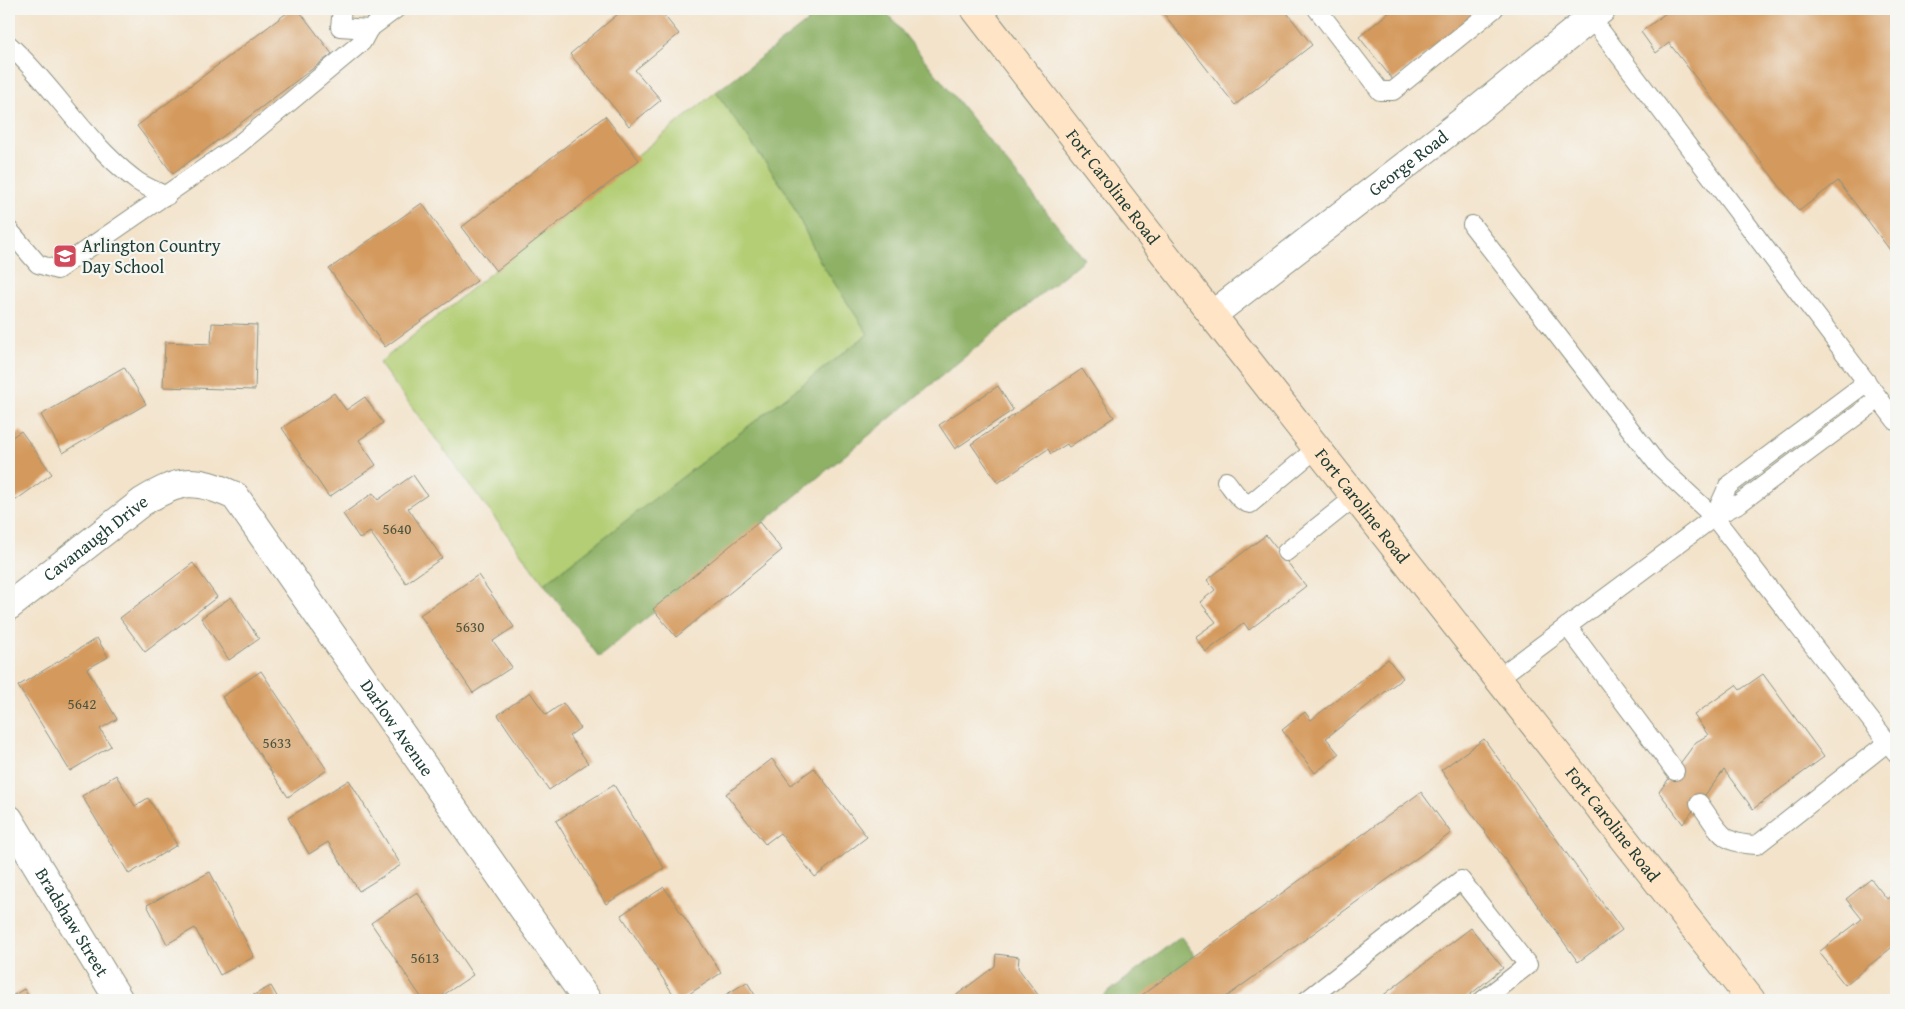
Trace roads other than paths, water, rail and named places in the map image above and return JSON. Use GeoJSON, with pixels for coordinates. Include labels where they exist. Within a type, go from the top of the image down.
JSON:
{"type":"FeatureCollection","features":[{"type":"Feature","properties":{"kind":"street","name":"Fort Caroline Road"},"geometry":{"type":"LineString","coordinates":[[975,9],[1212,315],[1751,1000]]}},
{"type":"Feature","properties":{"kind":"street","name":"George Road"},"geometry":{"type":"LineString","coordinates":[[1212,315],[1472,114],[1597,14]]}},
{"type":"Feature","properties":{"kind":"street","name":"Cavanaugh Drive"},"geometry":{"type":"LineString","coordinates":[[9,606],[142,502],[166,488],[189,482]]}},
{"type":"Feature","properties":{"kind":"street","name":"Darlow Avenue"},"geometry":{"type":"LineString","coordinates":[[189,482],[215,487],[235,496],[587,1000]]}},
{"type":"Feature","properties":{"kind":"street","name":"Bradshaw Street"},"geometry":{"type":"LineString","coordinates":[[9,819],[119,1000]]}},
{"type":"Feature","properties":{"kind":"lane"},"geometry":{"type":"LineString","coordinates":[[342,9],[340,27],[369,29]]}},
{"type":"Feature","properties":{"kind":"lane"},"geometry":{"type":"LineString","coordinates":[[9,230],[38,264],[57,270],[167,196],[238,145],[362,42],[369,29],[396,9]]}},
{"type":"Feature","properties":{"kind":"lane"},"geometry":{"type":"LineString","coordinates":[[1317,9],[1380,91],[1393,91],[1494,9]]}},
{"type":"Feature","properties":{"kind":"lane"},"geometry":{"type":"LineString","coordinates":[[1597,14],[1896,421]]}},
{"type":"Feature","properties":{"kind":"lane"},"geometry":{"type":"LineString","coordinates":[[9,45],[24,59],[64,109],[99,147],[134,179],[167,196]]}},
{"type":"Feature","properties":{"kind":"lane"},"geometry":{"type":"LineString","coordinates":[[1472,225],[1658,465],[1714,517],[1892,748],[1758,845],[1739,845],[1726,840],[1699,803]]}},
{"type":"Feature","properties":{"kind":"lane"},"geometry":{"type":"LineString","coordinates":[[1714,517],[1728,486],[1867,382]]}},
{"type":"Feature","properties":{"kind":"lane"},"geometry":{"type":"LineString","coordinates":[[1498,678],[1714,517],[1740,503],[1879,399]]}},
{"type":"Feature","properties":{"kind":"lane"},"geometry":{"type":"LineString","coordinates":[[1226,480],[1239,498],[1250,504],[1317,448]]}},
{"type":"Feature","properties":{"kind":"lane"},"geometry":{"type":"LineString","coordinates":[[1286,552],[1354,496]]}},
{"type":"Feature","properties":{"kind":"lane"},"geometry":{"type":"LineString","coordinates":[[1567,626],[1675,771]]}},
{"type":"Feature","properties":{"kind":"lane"},"geometry":{"type":"LineString","coordinates":[[1307,1000],[1461,880],[1528,965],[1483,1000]]}},
{"type":"Feature","properties":{"kind":"place","name":"Arlington Country Day School"},"geometry":{"type":"Point","coordinates":[65,256]}}]}
